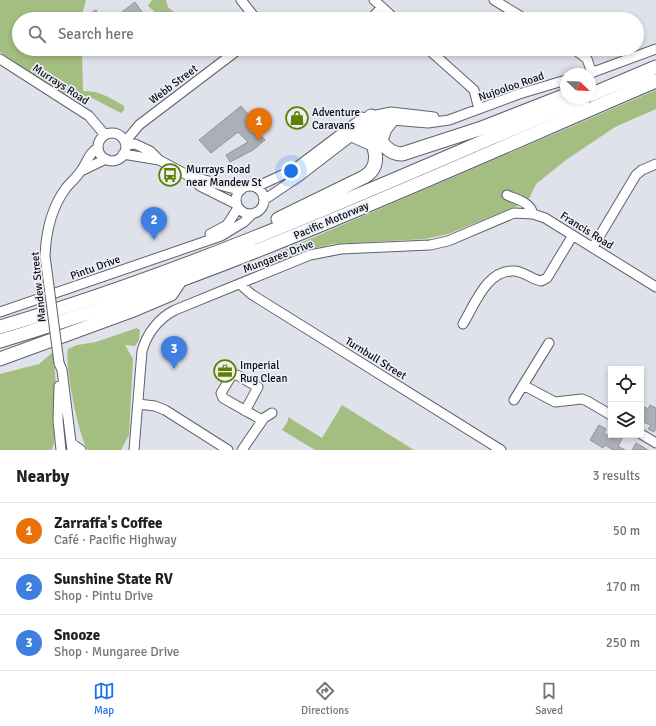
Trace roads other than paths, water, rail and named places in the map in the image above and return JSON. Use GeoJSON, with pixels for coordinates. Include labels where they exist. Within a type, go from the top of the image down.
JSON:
{"type":"FeatureCollection","features":[{"type":"Feature","properties":{"kind":"highway"},"geometry":{"type":"LineString","coordinates":[[596,84],[634,69],[652,69]]}},
{"type":"Feature","properties":{"kind":"highway"},"geometry":{"type":"LineString","coordinates":[[596,92],[652,69]]}},
{"type":"Feature","properties":{"kind":"highway","name":"Pacific Motorway"},"geometry":{"type":"LineString","coordinates":[[0,341],[91,312],[180,281],[263,248],[656,81]]}},
{"type":"Feature","properties":{"kind":"highway"},"geometry":{"type":"LineString","coordinates":[[352,135],[377,142],[392,152],[405,153],[479,129],[560,97]]}},
{"type":"Feature","properties":{"kind":"highway","name":"Pacific Motorway"},"geometry":{"type":"LineString","coordinates":[[0,327],[152,276],[259,235],[570,104]]}},
{"type":"Feature","properties":{"kind":"highway"},"geometry":{"type":"LineString","coordinates":[[377,142],[392,120]]}},
{"type":"Feature","properties":{"kind":"highway"},"geometry":{"type":"LineString","coordinates":[[259,235],[270,223],[370,173],[374,167],[376,159],[377,142],[368,121]]}},
{"type":"Feature","properties":{"kind":"highway"},"geometry":{"type":"LineString","coordinates":[[0,359],[92,327],[171,294],[180,281]]}},
{"type":"Feature","properties":{"kind":"street"},"geometry":{"type":"LineString","coordinates":[[241,0],[250,12]]}},
{"type":"Feature","properties":{"kind":"street"},"geometry":{"type":"LineString","coordinates":[[374,0],[387,12]]}},
{"type":"Feature","properties":{"kind":"street"},"geometry":{"type":"LineString","coordinates":[[494,0],[514,12]]}},
{"type":"Feature","properties":{"kind":"street"},"geometry":{"type":"LineString","coordinates":[[377,12],[382,7]]}},
{"type":"Feature","properties":{"kind":"street"},"geometry":{"type":"LineString","coordinates":[[644,53],[656,49]]}},
{"type":"Feature","properties":{"kind":"street","name":"Webb Street"},"geometry":{"type":"LineString","coordinates":[[125,143],[139,125],[229,56]]}},
{"type":"Feature","properties":{"kind":"street"},"geometry":{"type":"LineString","coordinates":[[436,56],[474,90],[479,109]]}},
{"type":"Feature","properties":{"kind":"street"},"geometry":{"type":"LineString","coordinates":[[583,56],[587,59],[589,68]]}},
{"type":"Feature","properties":{"kind":"street"},"geometry":{"type":"LineString","coordinates":[[596,71],[637,56]]}},
{"type":"Feature","properties":{"kind":"street","name":"Murrays Road"},"geometry":{"type":"LineString","coordinates":[[0,59],[91,117],[105,135]]}},
{"type":"Feature","properties":{"kind":"street","name":"Nujooloo Road"},"geometry":{"type":"LineString","coordinates":[[463,115],[519,94],[560,82]]}},
{"type":"Feature","properties":{"kind":"street"},"geometry":{"type":"LineString","coordinates":[[237,206],[236,196],[240,190],[248,186],[256,187],[292,170],[368,121],[391,112],[430,117],[463,115]]}},
{"type":"Feature","properties":{"kind":"street"},"geometry":{"type":"LineString","coordinates":[[264,200],[309,169],[368,121],[392,120],[435,123],[463,115]]}},
{"type":"Feature","properties":{"kind":"street"},"geometry":{"type":"LineString","coordinates":[[123,154],[125,143],[119,135],[114,133],[105,135],[100,140],[98,148],[102,156],[106,159],[114,160],[123,154],[159,160]]}},
{"type":"Feature","properties":{"kind":"street"},"geometry":{"type":"LineString","coordinates":[[125,143],[135,144],[150,151],[159,160],[191,177],[200,186],[237,206],[244,213],[251,215],[262,208],[264,200],[262,192],[256,187]]}},
{"type":"Feature","properties":{"kind":"street","name":"Mandew Street"},"geometry":{"type":"LineString","coordinates":[[71,447],[62,370],[45,256],[47,231],[53,212],[65,190],[81,171],[93,151],[98,148]]}},
{"type":"Feature","properties":{"kind":"street","name":"Mandew Street"},"geometry":{"type":"LineString","coordinates":[[81,171],[106,159]]}},
{"type":"Feature","properties":{"kind":"street"},"geometry":{"type":"LineString","coordinates":[[592,247],[636,175],[642,170],[656,164]]}},
{"type":"Feature","properties":{"kind":"street"},"geometry":{"type":"LineString","coordinates":[[191,177],[204,179],[225,188],[240,190]]}},
{"type":"Feature","properties":{"kind":"street","name":"Francis Road"},"geometry":{"type":"LineString","coordinates":[[507,195],[528,204],[532,207],[534,214],[545,218],[656,287]]}},
{"type":"Feature","properties":{"kind":"street","name":"Pintu Drive"},"geometry":{"type":"LineString","coordinates":[[198,242],[227,225],[237,206]]}},
{"type":"Feature","properties":{"kind":"street","name":"Mungaree Drive"},"geometry":{"type":"LineString","coordinates":[[127,450],[134,446],[142,350],[150,333],[157,323],[175,310],[310,255],[341,249],[430,245],[462,236],[506,216],[514,214],[534,214]]}},
{"type":"Feature","properties":{"kind":"street","name":"Pintu Drive"},"geometry":{"type":"LineString","coordinates":[[0,312],[67,290],[198,242],[226,234],[244,222],[251,215]]}},
{"type":"Feature","properties":{"kind":"street"},"geometry":{"type":"LineString","coordinates":[[463,324],[490,280],[498,274],[516,271],[541,281],[547,278],[573,235]]}},
{"type":"Feature","properties":{"kind":"street","name":"Turnbull Street"},"geometry":{"type":"LineString","coordinates":[[240,284],[250,294],[501,450]]}},
{"type":"Feature","properties":{"kind":"street"},"geometry":{"type":"LineString","coordinates":[[514,400],[549,343]]}},
{"type":"Feature","properties":{"kind":"street","name":"Mandew Street"},"geometry":{"type":"LineString","coordinates":[[59,448],[58,420],[60,363]]}},
{"type":"Feature","properties":{"kind":"street"},"geometry":{"type":"LineString","coordinates":[[523,385],[555,402],[582,399],[608,413]]}},
{"type":"Feature","properties":{"kind":"street"},"geometry":{"type":"LineString","coordinates":[[138,404],[160,407],[228,450]]}},
{"type":"Feature","properties":{"kind":"street"},"geometry":{"type":"LineString","coordinates":[[245,411],[262,420]]}},
{"type":"Feature","properties":{"kind":"street"},"geometry":{"type":"LineString","coordinates":[[242,450],[262,420],[272,413]]}},
{"type":"Feature","properties":{"kind":"street"},"geometry":{"type":"LineString","coordinates":[[644,436],[656,443]]}},
{"type":"Feature","properties":{"kind":"street"},"geometry":{"type":"LineString","coordinates":[[71,447],[81,450]]}},
{"type":"Feature","properties":{"kind":"place","name":"Adventure Caravans"},"geometry":{"type":"Point","coordinates":[297,118]}},
{"type":"Feature","properties":{"kind":"place","name":"Zarraffa's Coffee"},"geometry":{"type":"Point","coordinates":[259,141]}},
{"type":"Feature","properties":{"kind":"place","name":"Murrays Road near Mandew St"},"geometry":{"type":"Point","coordinates":[170,175]}},
{"type":"Feature","properties":{"kind":"place","name":"Sunshine State RV"},"geometry":{"type":"Point","coordinates":[154,240]}},
{"type":"Feature","properties":{"kind":"place","name":"Snooze"},"geometry":{"type":"Point","coordinates":[174,369]}},
{"type":"Feature","properties":{"kind":"place","name":"Imperial Rug Clean"},"geometry":{"type":"Point","coordinates":[225,371]}}]}
